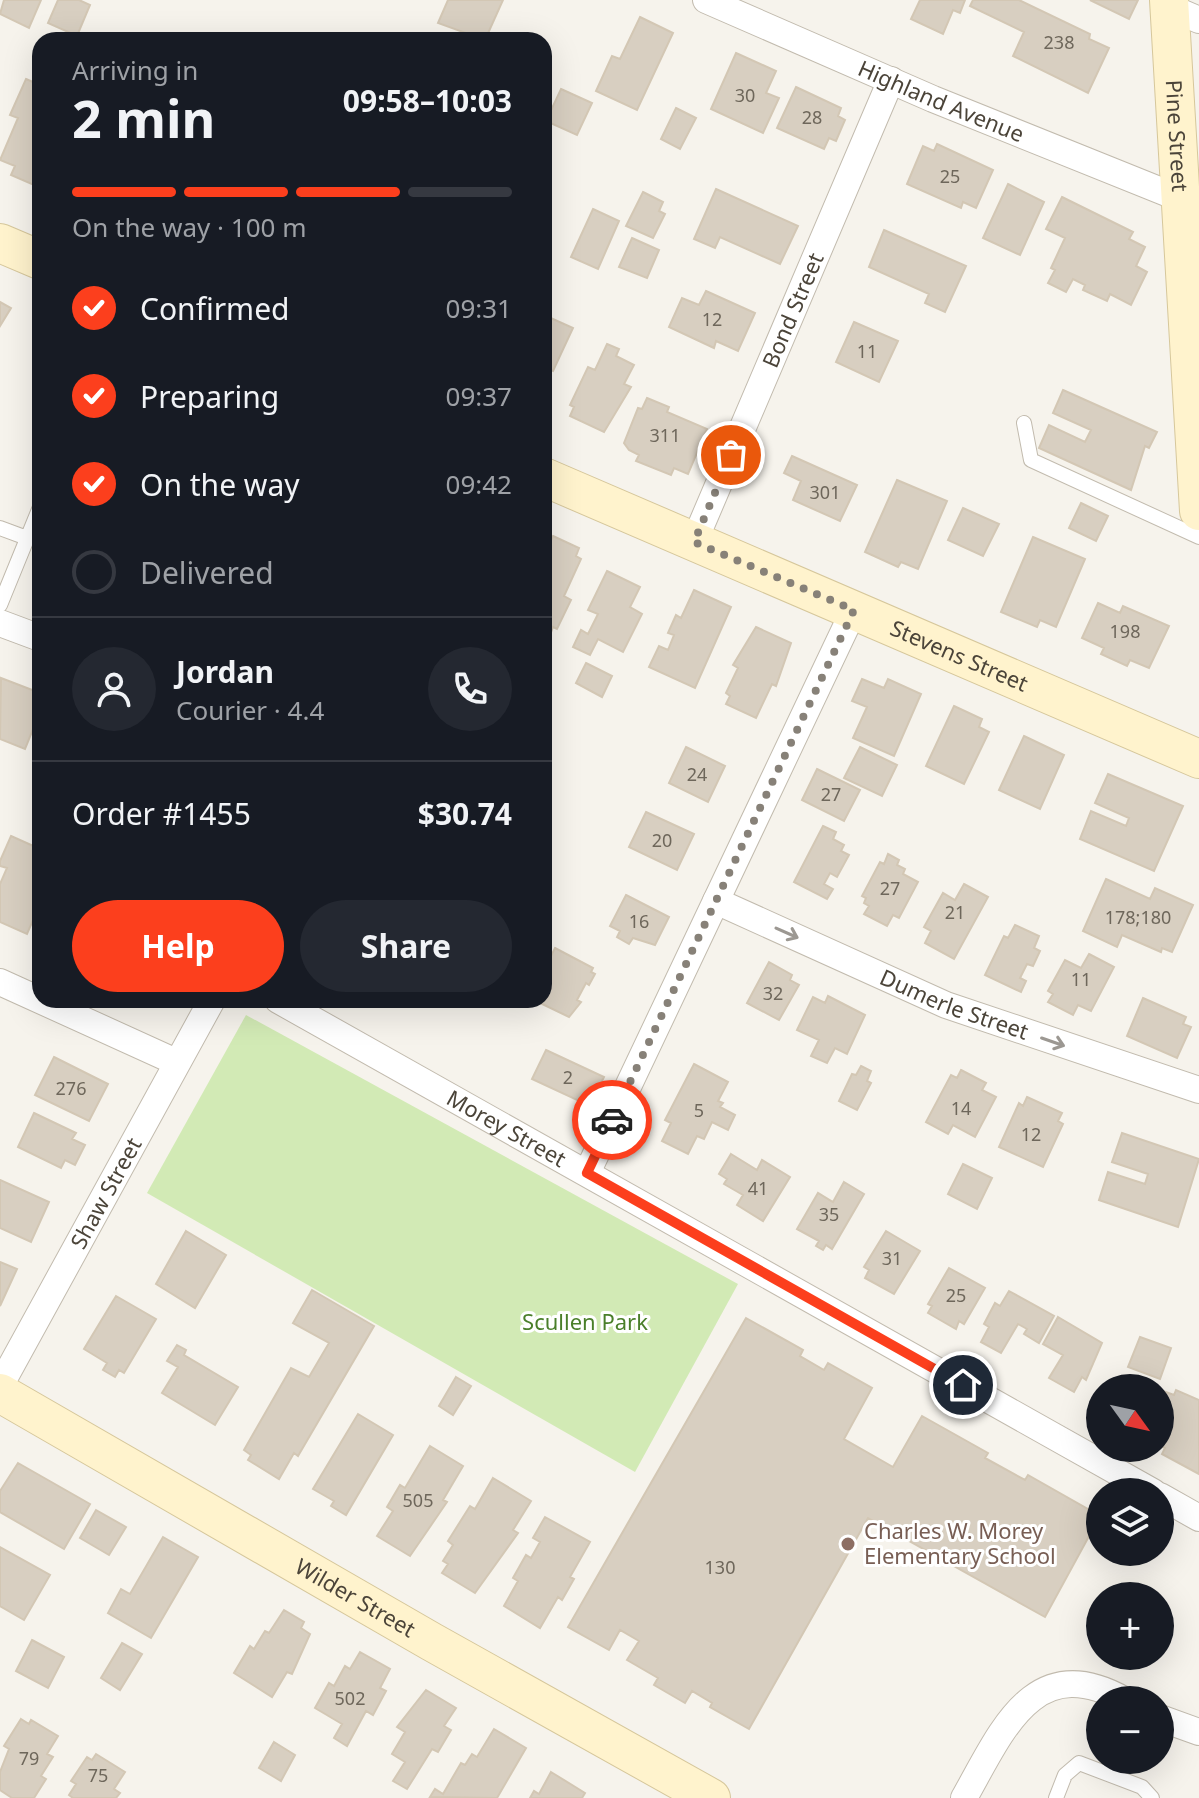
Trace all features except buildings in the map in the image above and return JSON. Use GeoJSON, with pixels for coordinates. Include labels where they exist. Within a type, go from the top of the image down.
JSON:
{"type":"FeatureCollection","features":[{"type":"Feature","properties":{"kind":"street","name":"Highland Avenue"},"geometry":{"type":"LineString","coordinates":[[706,0],[1179,198]]}},
{"type":"Feature","properties":{"kind":"street","name":"Pine Street"},"geometry":{"type":"LineString","coordinates":[[1179,9],[1179,198],[1196,393],[1199,511]]}},
{"type":"Feature","properties":{"kind":"street","name":"Bond Street"},"geometry":{"type":"LineString","coordinates":[[694,542],[891,80]]}},
{"type":"Feature","properties":{"kind":"street"},"geometry":{"type":"LineString","coordinates":[[0,243],[32,257]]}},
{"type":"Feature","properties":{"kind":"street","name":"Stevens Street"},"geometry":{"type":"LineString","coordinates":[[552,480],[1199,759]]}},
{"type":"Feature","properties":{"kind":"street"},"geometry":{"type":"LineString","coordinates":[[587,1173],[854,610]]}},
{"type":"Feature","properties":{"kind":"street"},"geometry":{"type":"LineString","coordinates":[[0,623],[32,635]]}},
{"type":"Feature","properties":{"kind":"street","name":"Dumerle Street"},"geometry":{"type":"LineString","coordinates":[[716,901],[946,1005],[1199,1090]]}},
{"type":"Feature","properties":{"kind":"street"},"geometry":{"type":"LineString","coordinates":[[0,982],[32,997]]}},
{"type":"Feature","properties":{"kind":"street"},"geometry":{"type":"LineString","coordinates":[[57,1008],[176,1062]]}},
{"type":"Feature","properties":{"kind":"street","name":"Shaw Street"},"geometry":{"type":"LineString","coordinates":[[0,1386],[207,1008]]}},
{"type":"Feature","properties":{"kind":"street","name":"Morey Street"},"geometry":{"type":"LineString","coordinates":[[292,1008],[1128,1478]]}},
{"type":"Feature","properties":{"kind":"street","name":"Wilder Street"},"geometry":{"type":"LineString","coordinates":[[0,1393],[432,1642],[711,1798]]}},
{"type":"Feature","properties":{"kind":"street"},"geometry":{"type":"LineString","coordinates":[[1174,1504],[1199,1518]]}},
{"type":"Feature","properties":{"kind":"street"},"geometry":{"type":"LineString","coordinates":[[964,1798],[1013,1714],[1045,1688],[1071,1682],[1100,1686]]}},
{"type":"Feature","properties":{"kind":"street"},"geometry":{"type":"LineString","coordinates":[[1174,1723],[1199,1732]]}},
{"type":"Feature","properties":{"kind":"lane"},"geometry":{"type":"LineString","coordinates":[[1024,423],[1031,460],[1199,537]]}},
{"type":"Feature","properties":{"kind":"lane"},"geometry":{"type":"LineString","coordinates":[[0,605],[32,526]]}},
{"type":"Feature","properties":{"kind":"lane"},"geometry":{"type":"LineString","coordinates":[[0,528],[27,538]]}},
{"type":"Feature","properties":{"kind":"lane"},"geometry":{"type":"LineString","coordinates":[[1056,1798],[1065,1775],[1079,1763],[1142,1787],[1152,1798]]}},
{"type":"Feature","properties":{"kind":"green space","name":"Scullen Park"},"geometry":{"type":"Polygon","coordinates":[[[246,1015],[738,1284],[635,1472],[147,1193],[246,1015]]]}},
{"type":"Feature","properties":{"kind":"way so far"},"geometry":{"type":"LineString","coordinates":[[612,1120],[854,610],[694,542],[731,455]]}},
{"type":"Feature","properties":{"kind":"place","name":"Charles W. Morey Elementary School"},"geometry":{"type":"Point","coordinates":[848,1544]}},
{"type":"Feature","properties":{"kind":"route"},"geometry":{"type":"LineString","coordinates":[[612,1120],[587,1173],[963,1385]]}}]}
